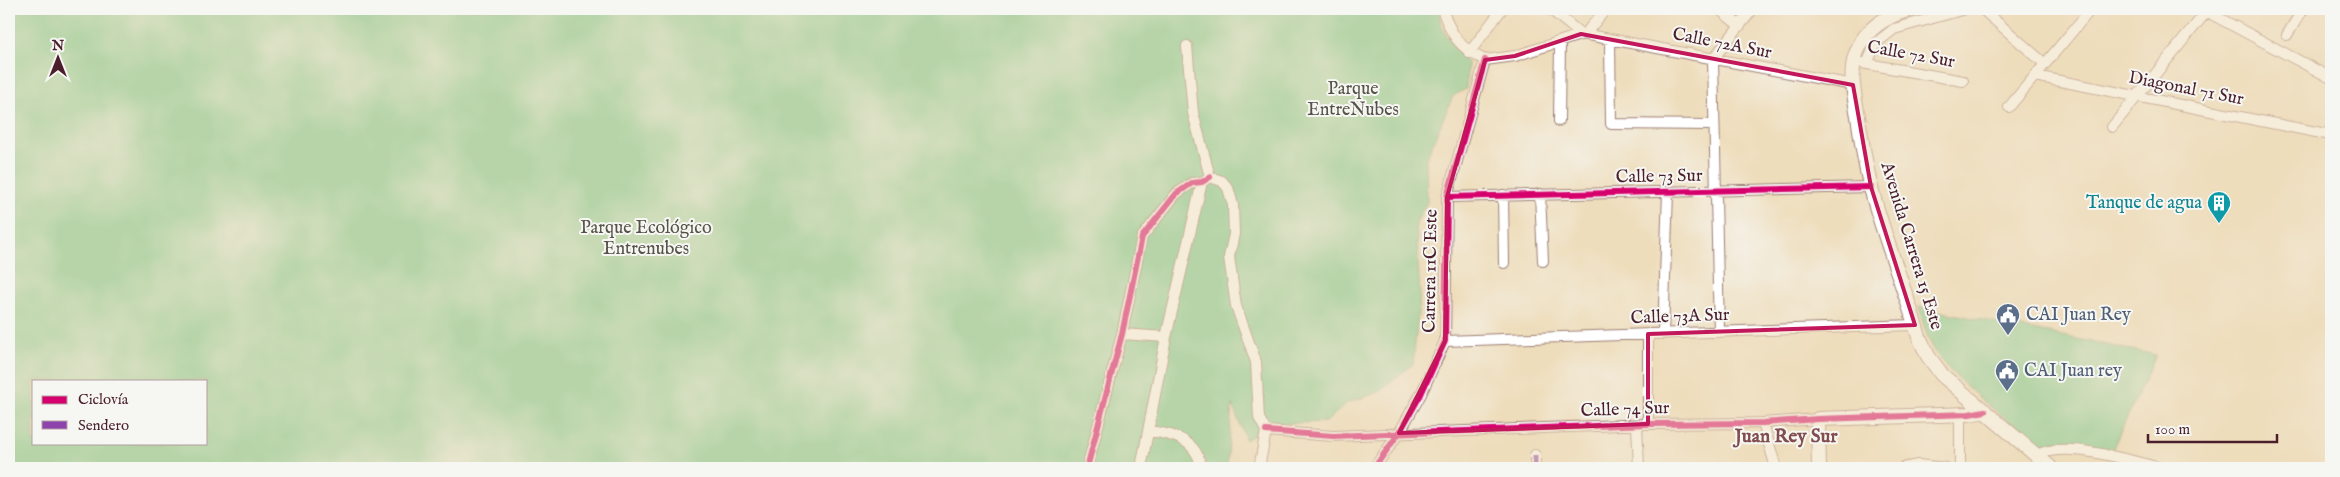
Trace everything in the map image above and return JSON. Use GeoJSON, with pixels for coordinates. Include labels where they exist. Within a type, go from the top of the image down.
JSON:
{"type":"FeatureCollection","features":[{"type":"Feature","properties":{"kind":"main road","name":"Avenida Carrera 15 Este"},"geometry":{"type":"LineString","coordinates":[[1907,9],[1884,20],[1873,28],[1861,43],[1860,62],[1853,85],[1871,187],[1922,346],[1934,366],[2051,468]]}},
{"type":"Feature","properties":{"kind":"main road","name":"Calle 74 Sur"},"geometry":{"type":"LineString","coordinates":[[1818,418],[1960,414],[1984,411]]}},
{"type":"Feature","properties":{"kind":"main road"},"geometry":{"type":"LineString","coordinates":[[1818,418],[1819,468]]}},
{"type":"Feature","properties":{"kind":"street"},"geometry":{"type":"LineString","coordinates":[[1442,9],[1446,22],[1459,45],[1485,60],[1514,56],[1583,34],[1606,9]]}},
{"type":"Feature","properties":{"kind":"street"},"geometry":{"type":"LineString","coordinates":[[1470,53],[1502,9]]}},
{"type":"Feature","properties":{"kind":"street","name":"Calle 72A Sur"},"geometry":{"type":"LineString","coordinates":[[1550,9],[1583,34],[1853,85]]}},
{"type":"Feature","properties":{"kind":"street"},"geometry":{"type":"LineString","coordinates":[[1719,9],[1740,26]]}},
{"type":"Feature","properties":{"kind":"street"},"geometry":{"type":"LineString","coordinates":[[1719,332],[1713,59],[1754,9]]}},
{"type":"Feature","properties":{"kind":"street"},"geometry":{"type":"LineString","coordinates":[[1860,62],[1876,43],[1894,28],[1965,9]]}},
{"type":"Feature","properties":{"kind":"street"},"geometry":{"type":"LineString","coordinates":[[1982,9],[2045,64]]}},
{"type":"Feature","properties":{"kind":"street"},"geometry":{"type":"LineString","coordinates":[[2009,107],[2091,9]]}},
{"type":"Feature","properties":{"kind":"street"},"geometry":{"type":"LineString","coordinates":[[2287,35],[2304,9]]}},
{"type":"Feature","properties":{"kind":"street"},"geometry":{"type":"LineString","coordinates":[[2112,127],[2204,10],[2331,78]]}},
{"type":"Feature","properties":{"kind":"street"},"geometry":{"type":"LineString","coordinates":[[1610,39],[1610,123],[1615,126],[1714,125]]}},
{"type":"Feature","properties":{"kind":"street"},"geometry":{"type":"LineString","coordinates":[[1560,42],[1560,121]]}},
{"type":"Feature","properties":{"kind":"street"},"geometry":{"type":"LineString","coordinates":[[1141,468],[1166,337],[1206,180],[1193,114],[1187,46]]}},
{"type":"Feature","properties":{"kind":"street","name":"Carrera 11C Este"},"geometry":{"type":"LineString","coordinates":[[1374,468],[1399,433],[1421,394],[1445,341],[1447,197],[1485,60]]}},
{"type":"Feature","properties":{"kind":"street","name":"Calle 72 Sur"},"geometry":{"type":"LineString","coordinates":[[1860,62],[1963,81]]}},
{"type":"Feature","properties":{"kind":"street","name":"Diagonal 71 Sur"},"geometry":{"type":"LineString","coordinates":[[2035,76],[2331,135]]}},
{"type":"Feature","properties":{"kind":"street"},"geometry":{"type":"LineString","coordinates":[[1087,468],[1122,334],[1142,237],[1176,194],[1192,183],[1206,180],[1222,181],[1228,188],[1233,205],[1234,234],[1229,257],[1236,306],[1256,362],[1260,418],[1266,430],[1260,468]]}},
{"type":"Feature","properties":{"kind":"street","name":"Calle 73 Sur"},"geometry":{"type":"LineString","coordinates":[[1447,197],[1871,187]]}},
{"type":"Feature","properties":{"kind":"street"},"geometry":{"type":"LineString","coordinates":[[1664,334],[1668,192]]}},
{"type":"Feature","properties":{"kind":"street"},"geometry":{"type":"LineString","coordinates":[[1540,194],[1543,261]]}},
{"type":"Feature","properties":{"kind":"street"},"geometry":{"type":"LineString","coordinates":[[1503,195],[1504,264]]}},
{"type":"Feature","properties":{"kind":"street","name":"Calle 73A Sur"},"geometry":{"type":"LineString","coordinates":[[1445,341],[1915,325]]}},
{"type":"Feature","properties":{"kind":"street"},"geometry":{"type":"LineString","coordinates":[[1122,334],[1166,337]]}},
{"type":"Feature","properties":{"kind":"street"},"geometry":{"type":"LineString","coordinates":[[1639,468],[1648,334]]}},
{"type":"Feature","properties":{"kind":"street"},"geometry":{"type":"LineString","coordinates":[[1960,414],[1960,468]]}},
{"type":"Feature","properties":{"kind":"street","name":"Calle 74 Sur"},"geometry":{"type":"LineString","coordinates":[[1266,430],[1333,436],[1643,424],[1763,423],[1818,418]]}},
{"type":"Feature","properties":{"kind":"street"},"geometry":{"type":"LineString","coordinates":[[1763,423],[1776,468]]}},
{"type":"Feature","properties":{"kind":"street"},"geometry":{"type":"LineString","coordinates":[[1149,431],[1171,434],[1190,443],[1200,459],[1201,468]]}},
{"type":"Feature","properties":{"kind":"street"},"geometry":{"type":"LineString","coordinates":[[2037,455],[2050,449],[2076,450],[2162,468]]}},
{"type":"Feature","properties":{"kind":"street"},"geometry":{"type":"LineString","coordinates":[[1535,454],[1535,468]]}},
{"type":"Feature","properties":{"kind":"street"},"geometry":{"type":"LineString","coordinates":[[1902,468],[1918,465],[1946,468]]}},
{"type":"Feature","properties":{"kind":"highlighted area"},"geometry":{"type":"Polygon","coordinates":[[[1581,34],[1853,85],[1871,187],[1915,325],[1648,334],[1648,424],[1399,433],[1445,341],[1447,197],[1485,60],[1515,56],[1581,34]]]}},
{"type":"Feature","properties":{"kind":"green space","name":"Parque Ecológico Entrenubes"},"geometry":{"type":"Polygon","coordinates":[[[9,9],[1439,9],[1439,17],[1444,31],[1468,64],[1466,89],[1453,96],[1426,159],[1427,202],[1416,223],[1420,295],[1413,364],[1379,392],[1347,403],[1326,422],[1271,424],[1246,440],[1232,404],[1227,468],[9,468],[9,9]]]}},
{"type":"Feature","properties":{"kind":"green space"},"geometry":{"type":"Polygon","coordinates":[[[1919,307],[2156,355],[2112,450],[2057,441],[2038,445],[1970,390],[1946,366],[1931,343],[1919,307]]]}},
{"type":"Feature","properties":{"kind":"marked path"},"geometry":{"type":"LineString","coordinates":[[1535,455],[1535,468]]}},
{"type":"Feature","properties":{"kind":"cycle path"},"geometry":{"type":"LineString","coordinates":[[1374,468],[1399,433],[1421,394],[1445,341],[1447,197],[1485,60]]}},
{"type":"Feature","properties":{"kind":"cycle path"},"geometry":{"type":"LineString","coordinates":[[1087,468],[1122,334],[1142,237],[1176,194],[1192,183],[1202,182],[1210,177]]}},
{"type":"Feature","properties":{"kind":"cycle path"},"geometry":{"type":"LineString","coordinates":[[1447,197],[1871,187]]}},
{"type":"Feature","properties":{"kind":"cycle path"},"geometry":{"type":"LineString","coordinates":[[1266,431],[1333,436],[1648,424],[1763,423],[1818,419],[1969,414],[1985,411]]}},
{"type":"Feature","properties":{"kind":"place","name":"Tanque de agua"},"geometry":{"type":"Point","coordinates":[2219,224]}},
{"type":"Feature","properties":{"kind":"place","name":"CAI Juan Rey"},"geometry":{"type":"Point","coordinates":[2008,336]}},
{"type":"Feature","properties":{"kind":"place","name":"CAI Juan rey"},"geometry":{"type":"Point","coordinates":[2007,392]}},
{"type":"Feature","properties":{"kind":"district","name":"Juan Rey Sur"},"geometry":{"type":"Point","coordinates":[1786,437]}},
{"type":"Feature","properties":{"kind":"park label","name":"Parque EntreNubes"},"geometry":{"type":"Point","coordinates":[1353,99]}}]}
